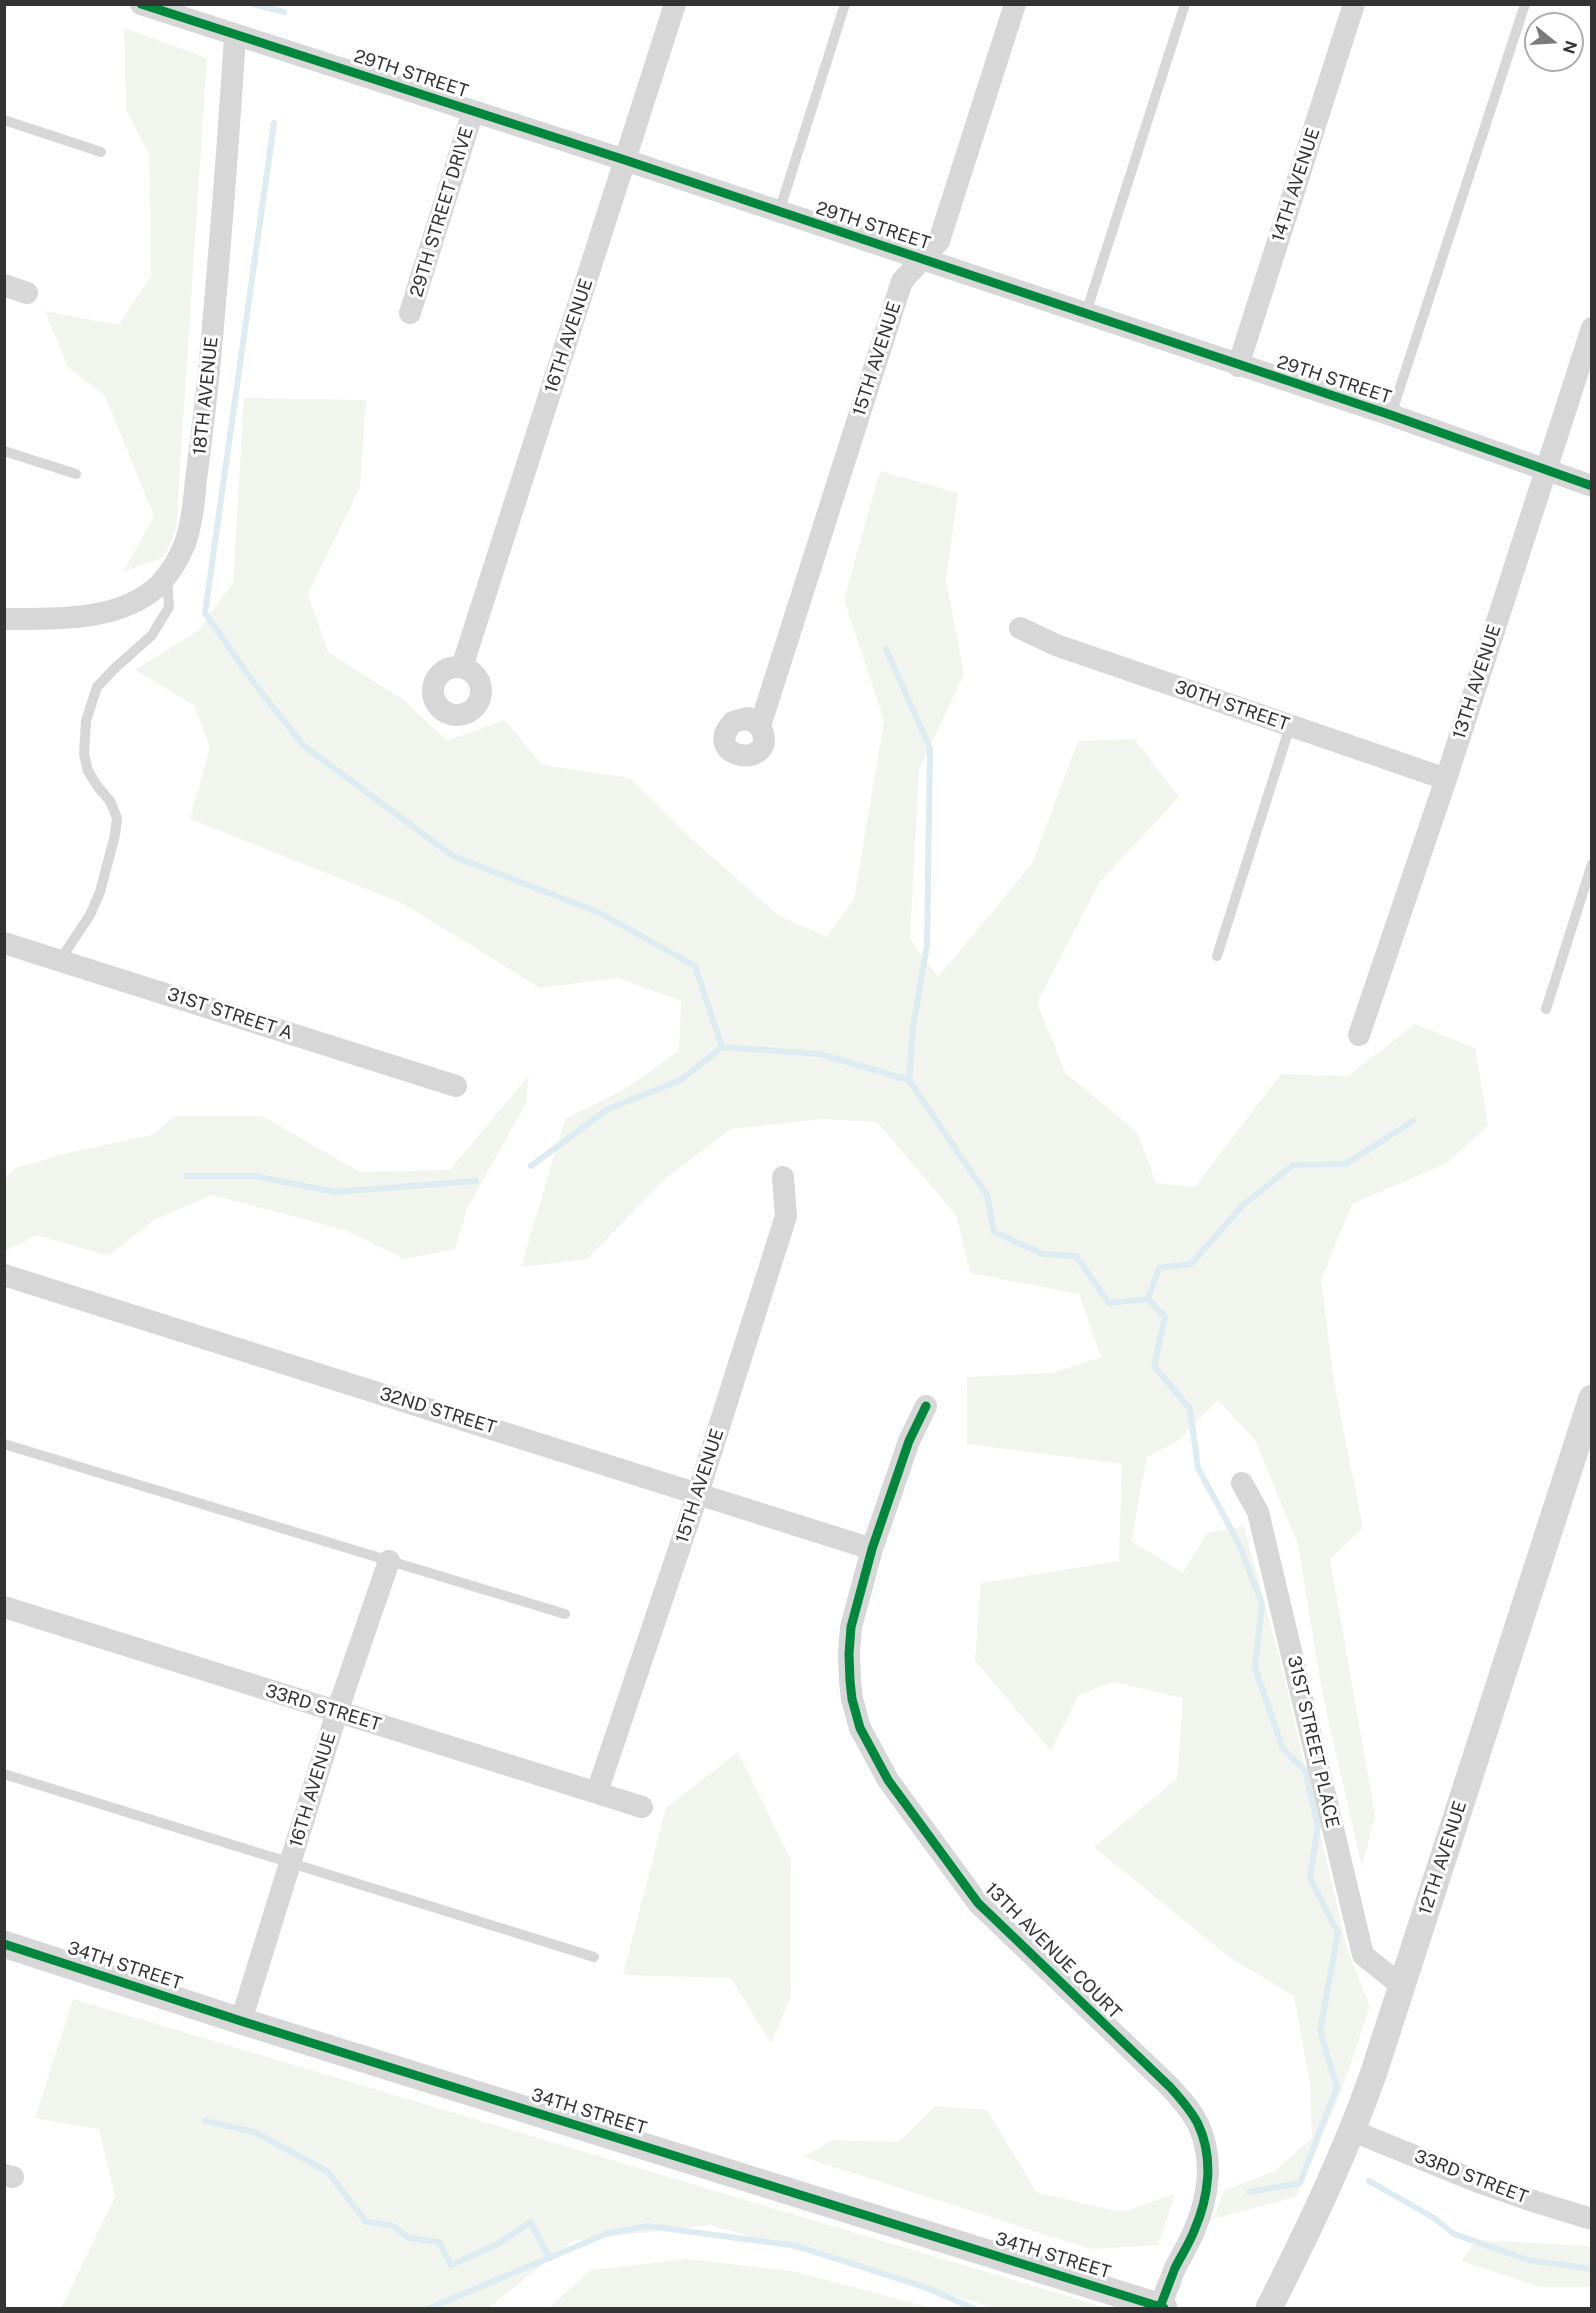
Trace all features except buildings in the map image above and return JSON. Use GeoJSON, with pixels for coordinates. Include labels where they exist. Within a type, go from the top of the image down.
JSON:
{"type":"FeatureCollection","features":[{"type":"Feature","properties":{"kind":"street","name":"29TH STREET"},"geometry":{"type":"LineString","coordinates":[[141,4],[626,160],[1238,366],[1391,415],[1592,486]]}},
{"type":"Feature","properties":{"kind":"street","name":"16TH AVENUE"},"geometry":{"type":"LineString","coordinates":[[462,667],[675,4]]}},
{"type":"Feature","properties":{"kind":"street","name":"15TH AVENUE"},"geometry":{"type":"LineString","coordinates":[[759,726],[902,281],[939,241],[1015,4]]}},
{"type":"Feature","properties":{"kind":"street","name":"14TH AVENUE"},"geometry":{"type":"LineString","coordinates":[[1238,366],[1354,4]]}},
{"type":"Feature","properties":{"kind":"street","name":"18TH AVENUE"},"geometry":{"type":"LineString","coordinates":[[4,619],[75,618],[109,611],[146,596],[174,567],[184,546],[192,515],[204,421],[221,236],[235,36]]}},
{"type":"Feature","properties":{"kind":"street","name":"29TH STREET DRIVE"},"geometry":{"type":"LineString","coordinates":[[410,313],[473,111]]}},
{"type":"Feature","properties":{"kind":"street"},"geometry":{"type":"LineString","coordinates":[[4,285],[27,293]]}},
{"type":"Feature","properties":{"kind":"street","name":"13TH AVENUE"},"geometry":{"type":"LineString","coordinates":[[1359,1035],[1446,779],[1592,328]]}},
{"type":"Feature","properties":{"kind":"street","name":"30TH STREET"},"geometry":{"type":"LineString","coordinates":[[1020,627],[1056,645],[1446,779]]}},
{"type":"Feature","properties":{"kind":"street","name":"31ST STREET A"},"geometry":{"type":"LineString","coordinates":[[4,943],[456,1086]]}},
{"type":"Feature","properties":{"kind":"street","name":"15TH AVENUE"},"geometry":{"type":"LineString","coordinates":[[597,1792],[698,1493],[786,1216],[783,1177]]}},
{"type":"Feature","properties":{"kind":"street","name":"32ND STREET"},"geometry":{"type":"LineString","coordinates":[[4,1275],[872,1549]]}},
{"type":"Feature","properties":{"kind":"street","name":"12TH AVENUE"},"geometry":{"type":"LineString","coordinates":[[1269,2308],[1320,2206],[1353,2131],[1403,1987],[1525,1600],[1592,1398]]}},
{"type":"Feature","properties":{"kind":"street","name":"13TH AVENUE COURT"},"geometry":{"type":"LineString","coordinates":[[926,1406],[909,1441],[872,1549],[854,1615],[849,1654],[852,1700],[860,1728],[888,1780],[978,1903],[1170,2087],[1187,2106],[1197,2122],[1205,2142],[1208,2160],[1205,2201],[1194,2231],[1176,2267],[1162,2308]]}},
{"type":"Feature","properties":{"kind":"street","name":"31ST STREET PLACE"},"geometry":{"type":"LineString","coordinates":[[1242,1483],[1258,1512],[1363,1955],[1403,1987]]}},
{"type":"Feature","properties":{"kind":"street","name":"16TH AVENUE"},"geometry":{"type":"LineString","coordinates":[[241,2021],[337,1712],[389,1561]]}},
{"type":"Feature","properties":{"kind":"street","name":"33RD STREET"},"geometry":{"type":"LineString","coordinates":[[4,1607],[642,1807]]}},
{"type":"Feature","properties":{"kind":"street","name":"34TH STREET"},"geometry":{"type":"LineString","coordinates":[[4,1944],[241,2021],[1162,2308]]}},
{"type":"Feature","properties":{"kind":"street","name":"33RD STREET"},"geometry":{"type":"LineString","coordinates":[[1353,2131],[1496,2188],[1592,2219]]}},
{"type":"Feature","properties":{"kind":"lane"},"geometry":{"type":"LineString","coordinates":[[779,212],[845,4]]}},
{"type":"Feature","properties":{"kind":"lane"},"geometry":{"type":"LineString","coordinates":[[1086,313],[1185,4]]}},
{"type":"Feature","properties":{"kind":"lane"},"geometry":{"type":"LineString","coordinates":[[1391,415],[1526,4]]}},
{"type":"Feature","properties":{"kind":"lane"},"geometry":{"type":"LineString","coordinates":[[4,120],[101,152]]}},
{"type":"Feature","properties":{"kind":"lane"},"geometry":{"type":"LineString","coordinates":[[4,451],[76,474]]}},
{"type":"Feature","properties":{"kind":"lane"},"geometry":{"type":"LineString","coordinates":[[60,960],[90,915],[100,892],[115,835],[117,818],[110,801],[88,771],[84,754],[86,721],[97,687],[152,635],[169,607],[166,576]]}},
{"type":"Feature","properties":{"kind":"lane"},"geometry":{"type":"LineString","coordinates":[[1216,957],[1290,726]]}},
{"type":"Feature","properties":{"kind":"lane"},"geometry":{"type":"LineString","coordinates":[[1546,1010],[1592,864]]}},
{"type":"Feature","properties":{"kind":"lane"},"geometry":{"type":"LineString","coordinates":[[4,1444],[564,1614]]}},
{"type":"Feature","properties":{"kind":"lane"},"geometry":{"type":"LineString","coordinates":[[4,1774],[594,1957]]}},
{"type":"Feature","properties":{"kind":"shaded area"},"geometry":{"type":"Polygon","coordinates":[[[124,28],[207,58],[176,529],[164,557],[123,572],[154,516],[105,396],[68,367],[45,311],[118,325],[151,277],[149,154],[126,110],[124,28]]]}},
{"type":"Feature","properties":{"kind":"shaded area"},"geometry":{"type":"Polygon","coordinates":[[[244,398],[366,400],[360,487],[308,594],[328,652],[405,701],[447,741],[505,720],[542,765],[630,778],[694,841],[779,916],[827,937],[854,899],[884,721],[844,599],[880,471],[958,493],[946,580],[964,674],[919,770],[910,939],[938,977],[1032,864],[1078,741],[1134,739],[1179,797],[1099,883],[1037,1003],[1066,1074],[1138,1133],[1156,1183],[1195,1187],[1281,1074],[1348,1076],[1415,1024],[1475,1048],[1488,1126],[1447,1163],[1352,1204],[1321,1280],[1334,1382],[1363,1528],[1330,1559],[1375,1815],[1362,1867],[1322,1692],[1298,1544],[1255,1440],[1218,1400],[1179,1440],[1147,1457],[1131,1541],[1183,1573],[1207,1533],[1244,1526],[1284,1676],[1346,1945],[1370,2007],[1341,2092],[1296,2197],[1213,2219],[1225,2190],[1275,2171],[1312,2138],[1310,2083],[1294,1996],[1229,1957],[1094,1847],[1177,1779],[1183,1698],[1113,1682],[1079,1695],[1051,1751],[975,1660],[981,1583],[1119,1561],[1122,1464],[967,1444],[967,1377],[1052,1373],[1101,1357],[1079,1294],[970,1273],[956,1215],[877,1122],[823,1119],[731,1129],[666,1178],[587,1259],[521,1267],[565,1119],[625,1089],[679,1051],[681,1001],[618,978],[540,988],[404,904],[190,819],[210,747],[194,705],[135,670],[199,630],[233,583],[244,398]]]}},
{"type":"Feature","properties":{"kind":"shaded area"},"geometry":{"type":"Polygon","coordinates":[[[529,1075],[526,1103],[467,1209],[455,1249],[404,1259],[345,1230],[212,1195],[154,1220],[108,1256],[37,1235],[5,1251],[5,1178],[15,1168],[72,1152],[151,1135],[176,1116],[262,1116],[360,1172],[450,1170],[529,1075]]]}},
{"type":"Feature","properties":{"kind":"shaded area"},"geometry":{"type":"Polygon","coordinates":[[[738,1752],[791,1860],[791,1996],[771,2043],[731,1978],[623,1975],[666,1808],[738,1752]]]}},
{"type":"Feature","properties":{"kind":"shaded area"},"geometry":{"type":"Polygon","coordinates":[[[73,1999],[1107,2308],[989,2308],[982,2304],[710,2225],[572,2241],[488,2308],[61,2308],[115,2197],[99,2129],[35,2118],[73,1999]]]}},
{"type":"Feature","properties":{"kind":"shaded area"},"geometry":{"type":"Polygon","coordinates":[[[935,2106],[987,2110],[1037,2193],[1122,2212],[1175,2194],[1158,2245],[1090,2249],[803,2157],[833,2140],[899,2142],[935,2106]]]}},
{"type":"Feature","properties":{"kind":"shaded area"},"geometry":{"type":"Polygon","coordinates":[[[1477,2240],[1591,2246],[1591,2287],[1540,2287],[1461,2261],[1477,2240]]]}},
{"type":"Feature","properties":{"kind":"shaded area"},"geometry":{"type":"Polygon","coordinates":[[[687,2259],[792,2271],[932,2308],[549,2308],[591,2270],[687,2259]]]}},
{"type":"Feature","properties":{"kind":"waterway"},"geometry":{"type":"LineString","coordinates":[[253,4],[284,12]]}},
{"type":"Feature","properties":{"kind":"waterway"},"geometry":{"type":"LineString","coordinates":[[274,123],[205,613],[254,683],[304,746],[453,856],[600,913],[695,966],[722,1047],[820,1054],[909,1080],[987,1195],[994,1232],[1043,1254],[1076,1256],[1109,1303],[1148,1299],[1165,1317],[1154,1366],[1190,1409],[1198,1468],[1238,1542],[1262,1604],[1255,1667],[1283,1749],[1305,1770],[1318,1826],[1310,1878],[1338,1933],[1320,2031],[1337,2087],[1300,2183],[1249,2192]]}},
{"type":"Feature","properties":{"kind":"waterway"},"geometry":{"type":"LineString","coordinates":[[886,649],[930,748],[927,945],[913,1028],[909,1080]]}},
{"type":"Feature","properties":{"kind":"waterway"},"geometry":{"type":"LineString","coordinates":[[531,1166],[608,1109],[681,1080],[722,1047]]}},
{"type":"Feature","properties":{"kind":"waterway"},"geometry":{"type":"LineString","coordinates":[[1148,1299],[1159,1268],[1191,1264],[1243,1205],[1293,1165],[1346,1164],[1413,1121]]}},
{"type":"Feature","properties":{"kind":"waterway"},"geometry":{"type":"LineString","coordinates":[[186,1176],[254,1176],[335,1192],[476,1181]]}},
{"type":"Feature","properties":{"kind":"waterway"},"geometry":{"type":"LineString","coordinates":[[205,2121],[255,2132],[328,2172],[366,2222],[391,2225],[409,2238],[439,2242],[451,2265],[498,2244],[530,2222],[550,2258]]}},
{"type":"Feature","properties":{"kind":"waterway"},"geometry":{"type":"LineString","coordinates":[[1369,2181],[1434,2218],[1454,2234],[1528,2260],[1592,2269]]}},
{"type":"Feature","properties":{"kind":"waterway"},"geometry":{"type":"LineString","coordinates":[[430,2308],[608,2233],[648,2226],[797,2246],[927,2288],[973,2308]]}},
{"type":"Feature","properties":{"kind":"cycle path"},"geometry":{"type":"LineString","coordinates":[[141,4],[625,160],[1391,415],[1592,486]]}},
{"type":"Feature","properties":{"kind":"cycle path"},"geometry":{"type":"LineString","coordinates":[[926,1406],[909,1441],[872,1549],[851,1627],[849,1654],[852,1699],[860,1728],[888,1780],[978,1903],[1170,2087],[1189,2109],[1198,2124],[1208,2164],[1206,2191],[1194,2231],[1175,2268],[1160,2307]]}},
{"type":"Feature","properties":{"kind":"cycle path"},"geometry":{"type":"LineString","coordinates":[[4,1944],[241,2021],[1164,2308]]}}]}
